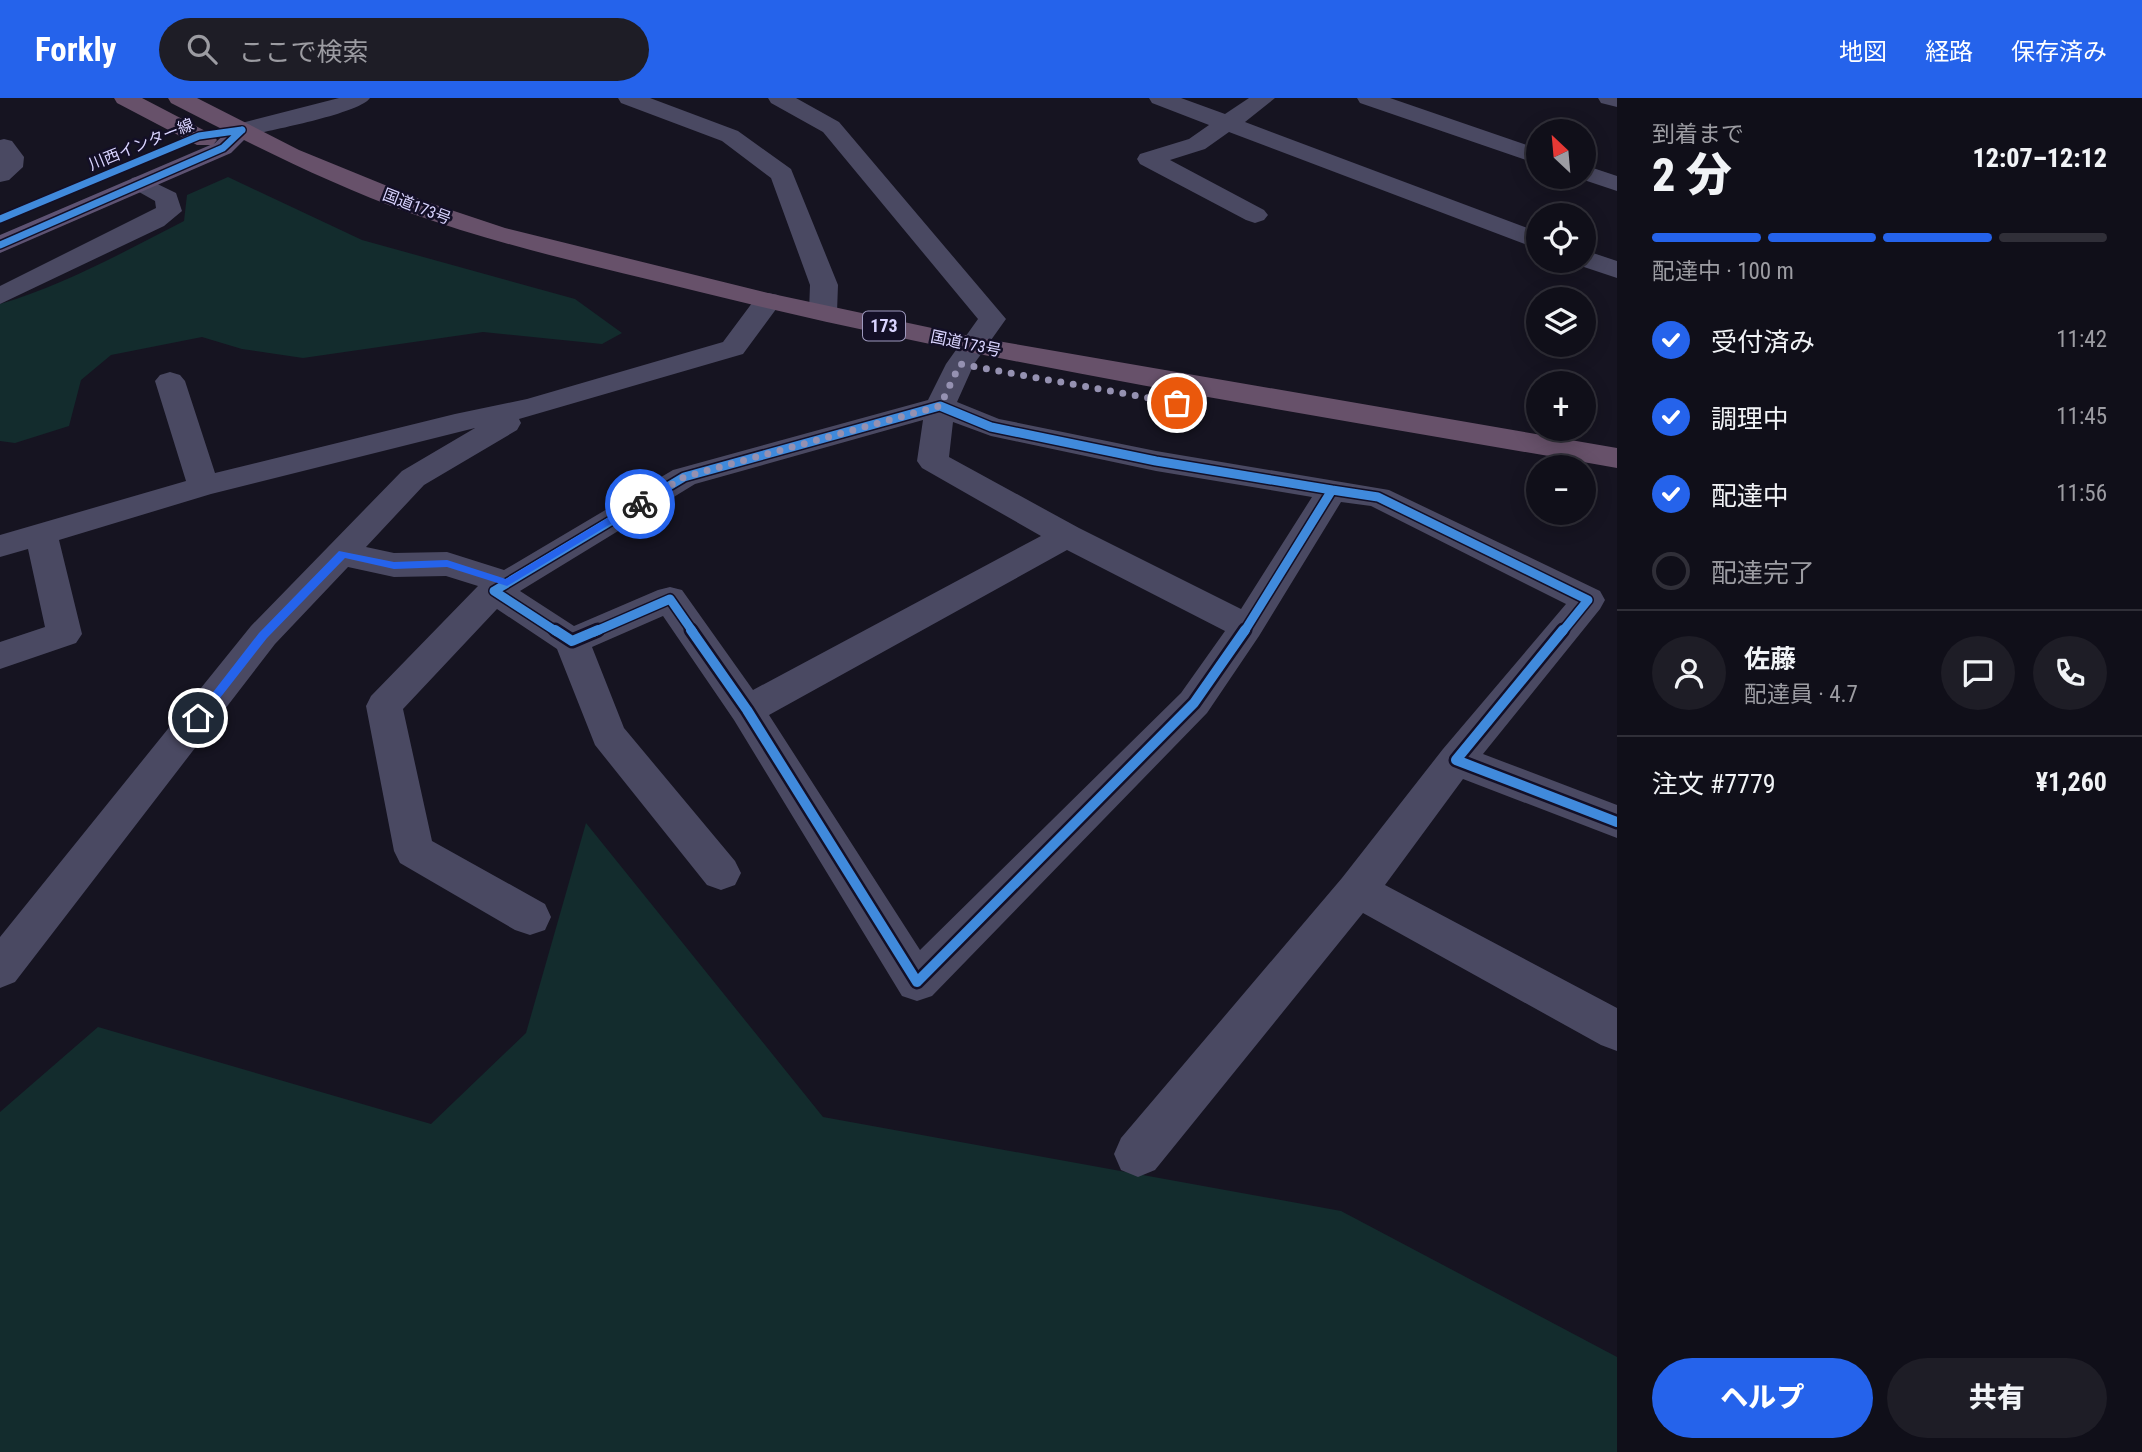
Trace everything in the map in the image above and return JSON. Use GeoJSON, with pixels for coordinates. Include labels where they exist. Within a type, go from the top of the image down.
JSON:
{"type":"FeatureCollection","features":[{"type":"Feature","properties":{"kind":"highway","name":"国道173号"},"geometry":{"type":"LineString","coordinates":[[125,98],[221,138],[385,221],[562,276],[760,311],[967,355],[1526,465]]}},
{"type":"Feature","properties":{"kind":"highway","name":"国道173号"},"geometry":{"type":"LineString","coordinates":[[179,98],[221,138]]}},
{"type":"Feature","properties":{"kind":"highway","name":"国道173号"},"geometry":{"type":"LineString","coordinates":[[760,311],[823,312],[967,355],[1617,458]]}},
{"type":"Feature","properties":{"kind":"highway"},"geometry":{"type":"LineString","coordinates":[[1596,478],[1617,482]]}},
{"type":"Feature","properties":{"kind":"main road","name":"川西インター線"},"geometry":{"type":"LineString","coordinates":[[0,244],[141,183],[221,138]]}},
{"type":"Feature","properties":{"kind":"main road","name":"川西インター線"},"geometry":{"type":"LineString","coordinates":[[0,219],[221,138]]}},
{"type":"Feature","properties":{"kind":"street"},"geometry":{"type":"LineString","coordinates":[[221,138],[293,98]]}},
{"type":"Feature","properties":{"kind":"street"},"geometry":{"type":"LineString","coordinates":[[221,138],[323,98]]}},
{"type":"Feature","properties":{"kind":"street"},"geometry":{"type":"LineString","coordinates":[[221,138],[337,107],[359,98]]}},
{"type":"Feature","properties":{"kind":"street"},"geometry":{"type":"LineString","coordinates":[[629,98],[730,136],[782,174],[824,285],[823,312]]}},
{"type":"Feature","properties":{"kind":"street"},"geometry":{"type":"LineString","coordinates":[[779,98],[812,107],[992,319],[967,355],[940,406],[933,461],[1068,536],[1247,627]]}},
{"type":"Feature","properties":{"kind":"street"},"geometry":{"type":"LineString","coordinates":[[1160,98],[1526,236]]}},
{"type":"Feature","properties":{"kind":"street"},"geometry":{"type":"LineString","coordinates":[[1255,215],[1149,159],[1197,144],[1264,98]]}},
{"type":"Feature","properties":{"kind":"street"},"geometry":{"type":"LineString","coordinates":[[1368,98],[1526,153]]}},
{"type":"Feature","properties":{"kind":"street"},"geometry":{"type":"LineString","coordinates":[[1609,98],[1617,100]]}},
{"type":"Feature","properties":{"kind":"street"},"geometry":{"type":"LineString","coordinates":[[0,175],[11,167],[12,157],[2,147]]}},
{"type":"Feature","properties":{"kind":"street"},"geometry":{"type":"LineString","coordinates":[[1596,176],[1617,184]]}},
{"type":"Feature","properties":{"kind":"street"},"geometry":{"type":"LineString","coordinates":[[0,296],[155,221],[169,211],[167,198],[141,183]]}},
{"type":"Feature","properties":{"kind":"street"},"geometry":{"type":"LineString","coordinates":[[1596,263],[1617,271]]}},
{"type":"Feature","properties":{"kind":"street"},"geometry":{"type":"LineString","coordinates":[[0,546],[204,486],[455,423],[532,407],[733,348],[760,311]]}},
{"type":"Feature","properties":{"kind":"street"},"geometry":{"type":"LineString","coordinates":[[170,381],[204,486]]}},
{"type":"Feature","properties":{"kind":"street"},"geometry":{"type":"LineString","coordinates":[[530,917],[414,851],[384,706],[500,587],[684,477],[940,406],[991,427],[1156,461],[1378,497],[1588,600],[1456,760],[1357,890],[1138,1154]]}},
{"type":"Feature","properties":{"kind":"street"},"geometry":{"type":"LineString","coordinates":[[0,969],[263,635],[413,478],[532,407]]}},
{"type":"Feature","properties":{"kind":"street"},"geometry":{"type":"LineString","coordinates":[[572,641],[670,599],[747,710],[917,982],[1194,703],[1247,627],[1332,490]]}},
{"type":"Feature","properties":{"kind":"street"},"geometry":{"type":"LineString","coordinates":[[0,656],[64,635],[41,534]]}},
{"type":"Feature","properties":{"kind":"street"},"geometry":{"type":"LineString","coordinates":[[747,710],[1068,536]]}},
{"type":"Feature","properties":{"kind":"street"},"geometry":{"type":"LineString","coordinates":[[342,554],[394,565],[447,564],[500,587],[572,641],[608,735],[721,873]]}},
{"type":"Feature","properties":{"kind":"street"},"geometry":{"type":"LineString","coordinates":[[1456,760],[1617,822]]}},
{"type":"Feature","properties":{"kind":"street"},"geometry":{"type":"LineString","coordinates":[[1357,890],[1617,1031]]}},
{"type":"Feature","properties":{"kind":"green space"},"geometry":{"type":"Polygon","coordinates":[[[228,177],[362,240],[575,299],[622,333],[602,344],[483,332],[303,358],[242,349],[202,337],[111,355],[81,380],[69,426],[15,443],[0,441],[0,304],[71,278],[184,221],[187,195],[228,177]]]}},
{"type":"Feature","properties":{"kind":"green space"},"geometry":{"type":"Polygon","coordinates":[[[586,823],[823,1117],[1341,1211],[1617,1357],[1617,1452],[0,1452],[0,1112],[98,1027],[431,1124],[526,1033],[586,823]]]}},
{"type":"Feature","properties":{"kind":"cycle path"},"geometry":{"type":"LineString","coordinates":[[0,219],[199,136],[242,130]]}},
{"type":"Feature","properties":{"kind":"cycle path"},"geometry":{"type":"LineString","coordinates":[[0,245],[223,148],[242,130]]}},
{"type":"Feature","properties":{"kind":"cycle path"},"geometry":{"type":"LineString","coordinates":[[1332,490],[1156,461],[991,427],[940,406],[684,477],[494,591],[572,641],[670,599],[747,710],[917,982],[1194,703],[1247,627],[1332,490],[1378,497],[1588,600],[1456,760],[1617,822]]}},
{"type":"Feature","properties":{"kind":"way so far"},"geometry":{"type":"LineString","coordinates":[[640,504],[684,477],[940,406],[960,364],[1177,403]]}},
{"type":"Feature","properties":{"kind":"route"},"geometry":{"type":"LineString","coordinates":[[198,718],[263,635],[342,554],[394,565],[447,564],[507,583],[640,504]]}}]}
